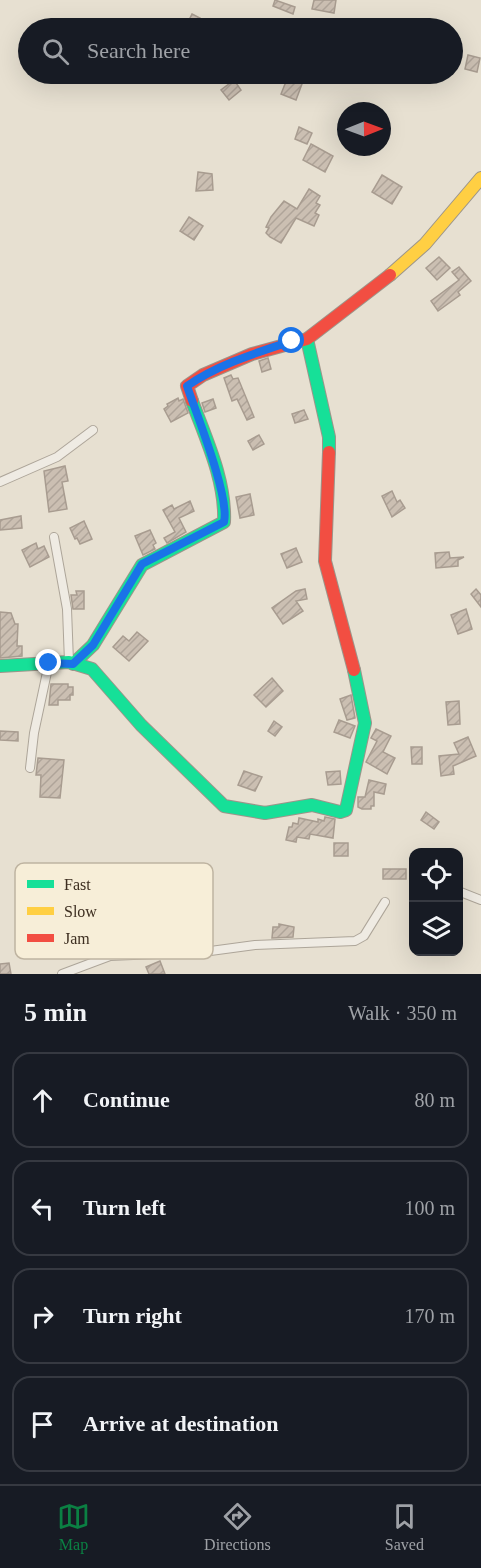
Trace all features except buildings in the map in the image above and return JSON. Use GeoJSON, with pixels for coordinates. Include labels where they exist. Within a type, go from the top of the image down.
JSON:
{"type":"FeatureCollection","features":[{"type":"Feature","properties":{"kind":"street"},"geometry":{"type":"LineString","coordinates":[[71,663],[93,645],[142,564],[224,522],[225,515],[220,488],[187,386],[203,375],[252,354],[307,339],[386,279],[424,244],[481,178]]}},
{"type":"Feature","properties":{"kind":"street"},"geometry":{"type":"LineString","coordinates":[[0,666],[71,663],[88,667],[101,677],[141,725],[224,806],[251,813],[312,805],[340,812],[346,810],[365,723],[345,630],[325,561],[329,437],[307,339]]}},
{"type":"Feature","properties":{"kind":"street"},"geometry":{"type":"LineString","coordinates":[[0,482],[57,457],[93,430]]}},
{"type":"Feature","properties":{"kind":"street"},"geometry":{"type":"LineString","coordinates":[[54,537],[67,609],[71,663]]}},
{"type":"Feature","properties":{"kind":"street"},"geometry":{"type":"LineString","coordinates":[[30,768],[34,733],[49,663]]}},
{"type":"Feature","properties":{"kind":"street"},"geometry":{"type":"LineString","coordinates":[[463,893],[481,900]]}},
{"type":"Feature","properties":{"kind":"street"},"geometry":{"type":"LineString","coordinates":[[213,951],[255,945],[355,941],[364,936],[385,902]]}},
{"type":"Feature","properties":{"kind":"street"},"geometry":{"type":"LineString","coordinates":[[62,974],[102,959]]}},
{"type":"Feature","properties":{"kind":"traffic: fast"},"geometry":{"type":"LineString","coordinates":[[307,339],[329,437],[329,452]]}},
{"type":"Feature","properties":{"kind":"traffic: fast"},"geometry":{"type":"LineString","coordinates":[[73,664],[93,645],[142,565],[224,522],[222,491],[209,445],[192,401]]}},
{"type":"Feature","properties":{"kind":"traffic: fast"},"geometry":{"type":"LineString","coordinates":[[0,666],[69,662],[92,669],[141,725],[224,806],[265,813],[312,805],[340,812],[346,810],[365,723],[354,670]]}},
{"type":"Feature","properties":{"kind":"traffic: slow"},"geometry":{"type":"LineString","coordinates":[[390,275],[425,244],[481,178]]}},
{"type":"Feature","properties":{"kind":"traffic: jam"},"geometry":{"type":"LineString","coordinates":[[192,401],[187,386],[203,375],[252,354],[307,339],[390,275]]}},
{"type":"Feature","properties":{"kind":"traffic: jam"},"geometry":{"type":"LineString","coordinates":[[329,452],[325,561],[354,670]]}},
{"type":"Feature","properties":{"kind":"route"},"geometry":{"type":"LineString","coordinates":[[49,663],[69,662],[73,664],[93,645],[136,571],[146,560],[224,522],[225,515],[220,488],[187,386],[203,375],[252,354],[292,341]]}}]}
